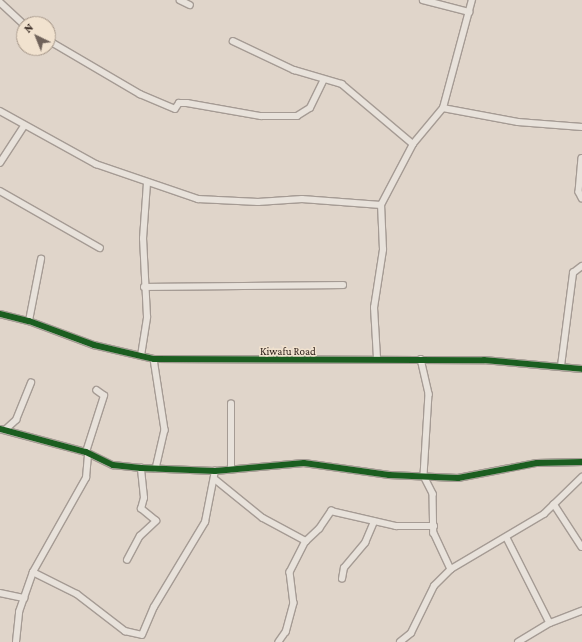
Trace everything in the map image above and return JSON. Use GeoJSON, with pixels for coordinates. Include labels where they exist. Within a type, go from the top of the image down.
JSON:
{"type":"FeatureCollection","features":[{"type":"Feature","properties":{"kind":"street"},"geometry":{"type":"LineString","coordinates":[[180,0],[190,5]]}},
{"type":"Feature","properties":{"kind":"street"},"geometry":{"type":"LineString","coordinates":[[424,0],[469,12]]}},
{"type":"Feature","properties":{"kind":"street"},"geometry":{"type":"LineString","coordinates":[[377,358],[374,308],[382,256],[381,205],[413,144],[443,108],[472,0]]}},
{"type":"Feature","properties":{"kind":"street"},"geometry":{"type":"LineString","coordinates":[[1,2],[16,16]]}},
{"type":"Feature","properties":{"kind":"street"},"geometry":{"type":"LineString","coordinates":[[233,41],[323,81],[342,84],[413,144]]}},
{"type":"Feature","properties":{"kind":"street"},"geometry":{"type":"LineString","coordinates":[[56,45],[140,94],[175,108],[179,103],[261,116],[297,116],[310,108],[323,81]]}},
{"type":"Feature","properties":{"kind":"street"},"geometry":{"type":"LineString","coordinates":[[443,108],[518,122],[582,127]]}},
{"type":"Feature","properties":{"kind":"street"},"geometry":{"type":"LineString","coordinates":[[0,111],[24,126],[96,164],[147,183],[198,198],[258,202],[302,198],[381,205]]}},
{"type":"Feature","properties":{"kind":"street"},"geometry":{"type":"LineString","coordinates":[[0,163],[24,126]]}},
{"type":"Feature","properties":{"kind":"street"},"geometry":{"type":"LineString","coordinates":[[582,158],[578,192],[582,198]]}},
{"type":"Feature","properties":{"kind":"street"},"geometry":{"type":"LineString","coordinates":[[141,356],[147,317],[144,287],[144,204],[147,183]]}},
{"type":"Feature","properties":{"kind":"street"},"geometry":{"type":"LineString","coordinates":[[0,191],[100,248]]}},
{"type":"Feature","properties":{"kind":"street"},"geometry":{"type":"LineString","coordinates":[[29,321],[41,259]]}},
{"type":"Feature","properties":{"kind":"street"},"geometry":{"type":"LineString","coordinates":[[561,366],[573,273],[582,266]]}},
{"type":"Feature","properties":{"kind":"street"},"geometry":{"type":"LineString","coordinates":[[144,287],[343,285]]}},
{"type":"Feature","properties":{"kind":"street","name":"Kiwafu Road"},"geometry":{"type":"LineString","coordinates":[[0,314],[29,321],[94,346],[154,359],[341,362],[377,358],[421,359],[561,366],[582,369]]}},
{"type":"Feature","properties":{"kind":"street"},"geometry":{"type":"LineString","coordinates":[[154,359],[165,430],[156,469]]}},
{"type":"Feature","properties":{"kind":"street"},"geometry":{"type":"LineString","coordinates":[[421,359],[429,394],[424,476],[433,494],[434,526],[451,569]]}},
{"type":"Feature","properties":{"kind":"street"},"geometry":{"type":"LineString","coordinates":[[3,429],[16,420],[31,383]]}},
{"type":"Feature","properties":{"kind":"street"},"geometry":{"type":"LineString","coordinates":[[16,642],[24,598],[33,572],[86,478],[87,453],[104,396],[97,391]]}},
{"type":"Feature","properties":{"kind":"street"},"geometry":{"type":"LineString","coordinates":[[231,404],[231,470]]}},
{"type":"Feature","properties":{"kind":"street"},"geometry":{"type":"LineString","coordinates":[[3,429],[87,453],[113,465],[156,469],[215,471],[304,462],[389,475],[458,478],[537,464],[582,462]]}},
{"type":"Feature","properties":{"kind":"street"},"geometry":{"type":"LineString","coordinates":[[127,560],[140,536],[156,522],[141,509],[144,498],[141,468]]}},
{"type":"Feature","properties":{"kind":"street"},"geometry":{"type":"LineString","coordinates":[[33,572],[77,594],[126,631],[142,635],[151,612],[205,522],[216,480],[215,471]]}},
{"type":"Feature","properties":{"kind":"street"},"geometry":{"type":"LineString","coordinates":[[400,642],[411,633],[434,586],[451,569],[507,538],[554,504],[582,477]]}},
{"type":"Feature","properties":{"kind":"street"},"geometry":{"type":"LineString","coordinates":[[216,480],[264,518],[306,541]]}},
{"type":"Feature","properties":{"kind":"street"},"geometry":{"type":"LineString","coordinates":[[554,504],[582,547]]}},
{"type":"Feature","properties":{"kind":"street"},"geometry":{"type":"LineString","coordinates":[[279,642],[286,632],[294,603],[290,572],[306,541],[319,529],[331,511],[396,526],[434,526]]}},
{"type":"Feature","properties":{"kind":"street"},"geometry":{"type":"LineString","coordinates":[[342,579],[344,568],[365,543],[374,522]]}},
{"type":"Feature","properties":{"kind":"street"},"geometry":{"type":"LineString","coordinates":[[507,538],[550,622]]}},
{"type":"Feature","properties":{"kind":"street"},"geometry":{"type":"LineString","coordinates":[[0,593],[24,598]]}},
{"type":"Feature","properties":{"kind":"street"},"geometry":{"type":"LineString","coordinates":[[518,642],[550,622],[582,611]]}},
{"type":"Feature","properties":{"kind":"cycle path"},"geometry":{"type":"LineString","coordinates":[[0,314],[29,321],[94,345],[154,359],[484,360],[582,369]]}},
{"type":"Feature","properties":{"kind":"cycle path"},"geometry":{"type":"LineString","coordinates":[[0,429],[86,452],[113,465],[141,468],[215,471],[304,463],[389,475],[458,478],[537,463],[582,462]]}}]}
